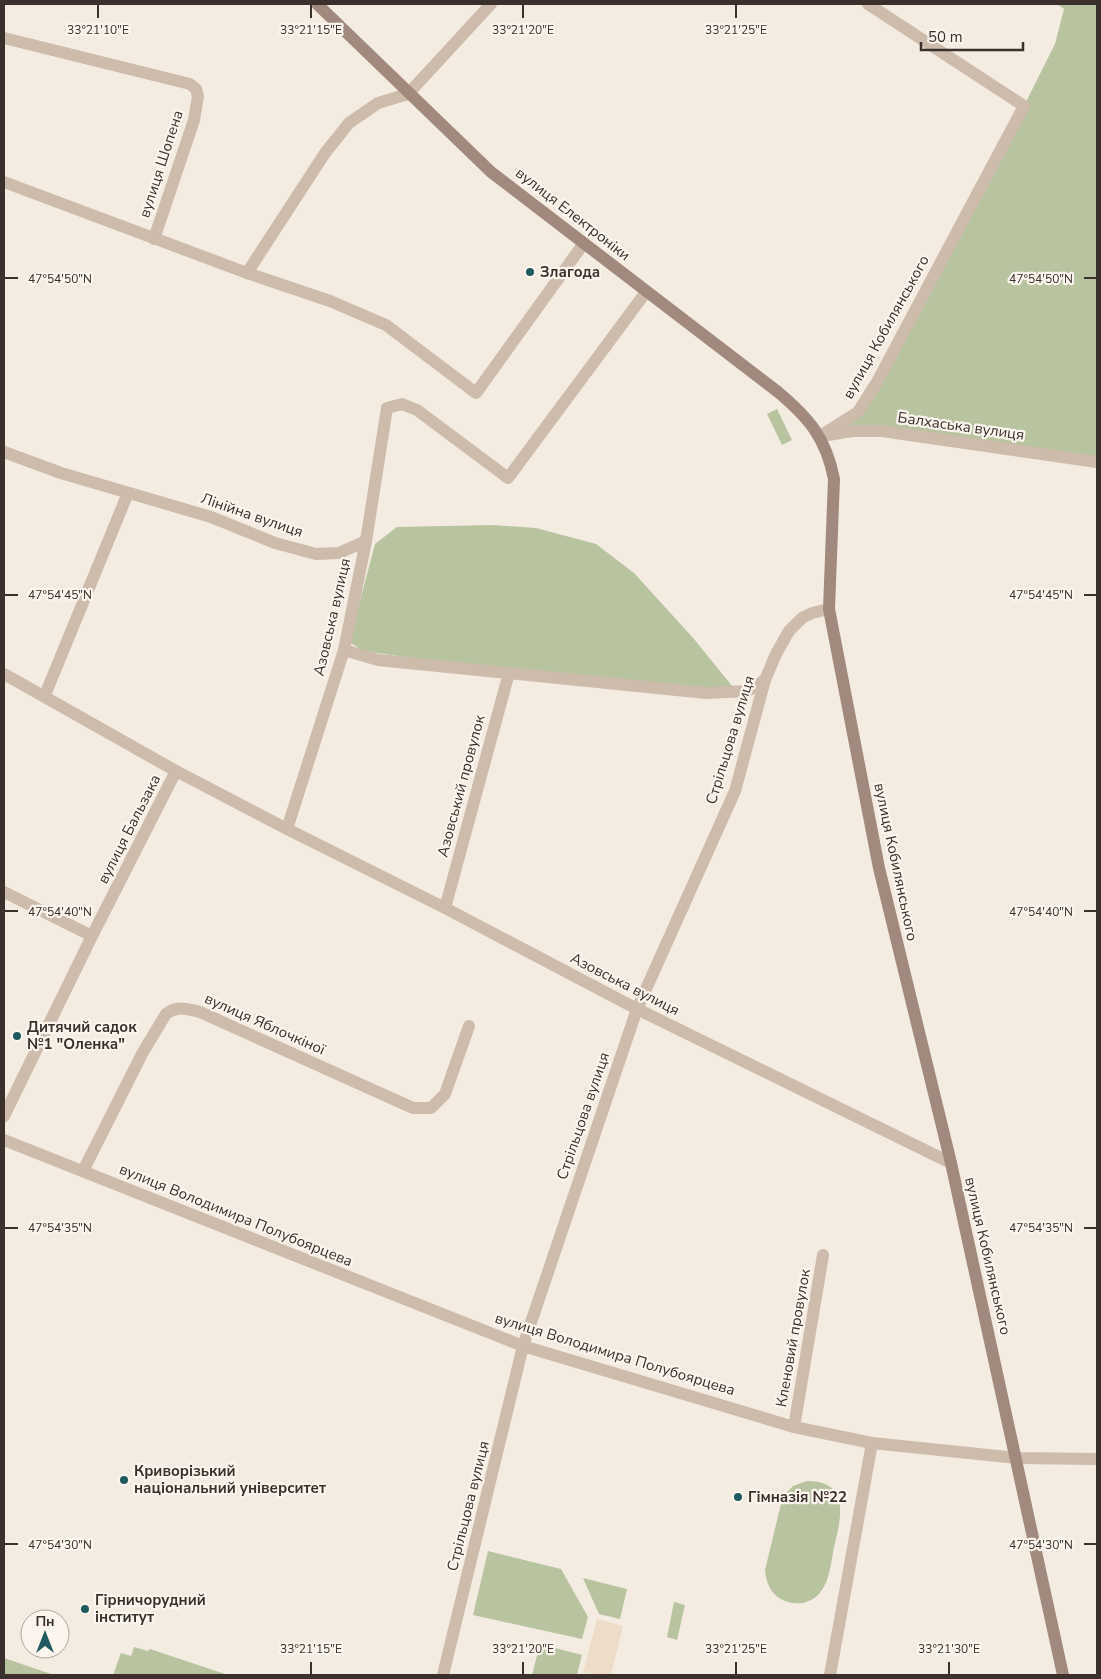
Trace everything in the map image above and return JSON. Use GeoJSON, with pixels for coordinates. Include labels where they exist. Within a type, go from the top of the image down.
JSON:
{"type":"FeatureCollection","features":[{"type":"Feature","properties":{"kind":"main road","name":"вулиця Електроніки"},"geometry":{"type":"LineString","coordinates":[[317,4],[408,94],[491,172],[778,392],[802,412],[820,436]]}},
{"type":"Feature","properties":{"kind":"main road","name":"вулиця Кобилянського"},"geometry":{"type":"LineString","coordinates":[[820,436],[831,464],[834,479],[829,609],[878,868],[951,1163],[1063,1675]]}},
{"type":"Feature","properties":{"kind":"street"},"geometry":{"type":"LineString","coordinates":[[247,273],[325,153],[349,123],[378,103],[408,94],[490,4]]}},
{"type":"Feature","properties":{"kind":"street","name":"вулиця Кобилянського"},"geometry":{"type":"LineString","coordinates":[[820,436],[858,412],[878,382],[1024,106],[868,4]]}},
{"type":"Feature","properties":{"kind":"street","name":"вулиця Шопена"},"geometry":{"type":"LineString","coordinates":[[4,38],[190,84],[196,89],[198,96],[194,120],[154,239]]}},
{"type":"Feature","properties":{"kind":"street"},"geometry":{"type":"LineString","coordinates":[[4,182],[247,273],[330,301],[386,325],[476,393],[584,243]]}},
{"type":"Feature","properties":{"kind":"street","name":"Азовська вулиця"},"geometry":{"type":"LineString","coordinates":[[287,829],[344,650],[366,541],[387,408],[402,404],[417,410],[508,478],[646,292]]}},
{"type":"Feature","properties":{"kind":"street","name":"Балхаська вулиця"},"geometry":{"type":"LineString","coordinates":[[820,436],[852,430],[882,432],[1097,462]]}},
{"type":"Feature","properties":{"kind":"street","name":"Лінійна вулиця"},"geometry":{"type":"LineString","coordinates":[[4,452],[61,473],[211,517],[275,543],[316,554],[340,553],[366,541]]}},
{"type":"Feature","properties":{"kind":"street"},"geometry":{"type":"LineString","coordinates":[[45,695],[128,492]]}},
{"type":"Feature","properties":{"kind":"street","name":"Стрільцова вулиця"},"geometry":{"type":"LineString","coordinates":[[443,1675],[524,1346],[637,1009],[735,791],[765,680],[776,654],[789,631],[802,618],[812,613],[829,609]]}},
{"type":"Feature","properties":{"kind":"street"},"geometry":{"type":"LineString","coordinates":[[344,650],[378,660],[706,693],[748,691],[757,687],[765,680]]}},
{"type":"Feature","properties":{"kind":"street","name":"Азовський провулок"},"geometry":{"type":"LineString","coordinates":[[444,908],[509,673]]}},
{"type":"Feature","properties":{"kind":"street","name":"Азовська вулиця"},"geometry":{"type":"LineString","coordinates":[[4,674],[45,695],[176,771],[287,829],[444,908],[637,1009],[951,1163]]}},
{"type":"Feature","properties":{"kind":"street","name":"вулиця Бальзака"},"geometry":{"type":"LineString","coordinates":[[4,1116],[92,936],[176,771]]}},
{"type":"Feature","properties":{"kind":"street"},"geometry":{"type":"LineString","coordinates":[[4,892],[92,936]]}},
{"type":"Feature","properties":{"kind":"street","name":"вулиця Яблочкіної"},"geometry":{"type":"LineString","coordinates":[[83,1171],[143,1052],[166,1014],[171,1010],[179,1007],[200,1012],[414,1108],[431,1108],[445,1094],[469,1026]]}},
{"type":"Feature","properties":{"kind":"street","name":"вулиця Володимира Полубоярцева"},"geometry":{"type":"LineString","coordinates":[[4,1140],[524,1346],[794,1426],[872,1443],[1017,1458],[1097,1459]]}},
{"type":"Feature","properties":{"kind":"street","name":"Кленовий провулок"},"geometry":{"type":"LineString","coordinates":[[794,1426],[823,1255]]}},
{"type":"Feature","properties":{"kind":"street"},"geometry":{"type":"LineString","coordinates":[[830,1675],[872,1443]]}},
{"type":"Feature","properties":{"kind":"green space"},"geometry":{"type":"Polygon","coordinates":[[[1057,4],[1097,4],[1097,462],[852,431],[843,422],[858,412],[1024,106],[1055,44],[1064,9],[1057,4]]]}},
{"type":"Feature","properties":{"kind":"green space"},"geometry":{"type":"Polygon","coordinates":[[[777,409],[792,440],[782,445],[767,414],[777,409]]]}},
{"type":"Feature","properties":{"kind":"green space"},"geometry":{"type":"Polygon","coordinates":[[[494,525],[536,528],[596,544],[634,573],[694,639],[736,691],[505,671],[377,653],[362,650],[349,642],[375,544],[397,527],[494,525]]]}},
{"type":"Feature","properties":{"kind":"green space"},"geometry":{"type":"Polygon","coordinates":[[[807,1481],[831,1487],[837,1494],[840,1504],[839,1525],[827,1581],[823,1588],[812,1600],[794,1603],[783,1600],[774,1594],[766,1579],[765,1570],[783,1496],[793,1486],[807,1481]]]}},
{"type":"Feature","properties":{"kind":"green space"},"geometry":{"type":"Polygon","coordinates":[[[488,1551],[561,1569],[588,1617],[582,1639],[473,1615],[488,1551]]]}},
{"type":"Feature","properties":{"kind":"green space"},"geometry":{"type":"Polygon","coordinates":[[[583,1578],[627,1589],[620,1619],[599,1614],[583,1578]]]}},
{"type":"Feature","properties":{"kind":"green space"},"geometry":{"type":"Polygon","coordinates":[[[674,1602],[685,1605],[677,1640],[667,1637],[674,1602]]]}},
{"type":"Feature","properties":{"kind":"green space"},"geometry":{"type":"Polygon","coordinates":[[[540,1644],[582,1655],[577,1675],[532,1675],[540,1644]]]}},
{"type":"Feature","properties":{"kind":"green space"},"geometry":{"type":"Polygon","coordinates":[[[134,1647],[148,1651],[150,1649],[228,1675],[113,1675],[121,1653],[131,1656],[134,1647]]]}},
{"type":"Feature","properties":{"kind":"green space"},"geometry":{"type":"Polygon","coordinates":[[[4,1658],[54,1675],[4,1675],[4,1658]]]}},
{"type":"Feature","properties":{"kind":"shaded area"},"geometry":{"type":"Polygon","coordinates":[[[597,1619],[623,1626],[611,1675],[583,1673],[597,1619]]]}},
{"type":"Feature","properties":{"kind":"place","name":"Злагода"},"geometry":{"type":"Point","coordinates":[530,272]}},
{"type":"Feature","properties":{"kind":"place","name":"Дитячий садок №1 \"Оленка\""},"geometry":{"type":"Point","coordinates":[17,1036]}},
{"type":"Feature","properties":{"kind":"place","name":"Криворізький національний університет"},"geometry":{"type":"Point","coordinates":[124,1480]}},
{"type":"Feature","properties":{"kind":"place","name":"Гімназія №22"},"geometry":{"type":"Point","coordinates":[738,1497]}},
{"type":"Feature","properties":{"kind":"place","name":"Гірничорудний інститут"},"geometry":{"type":"Point","coordinates":[85,1609]}}]}
